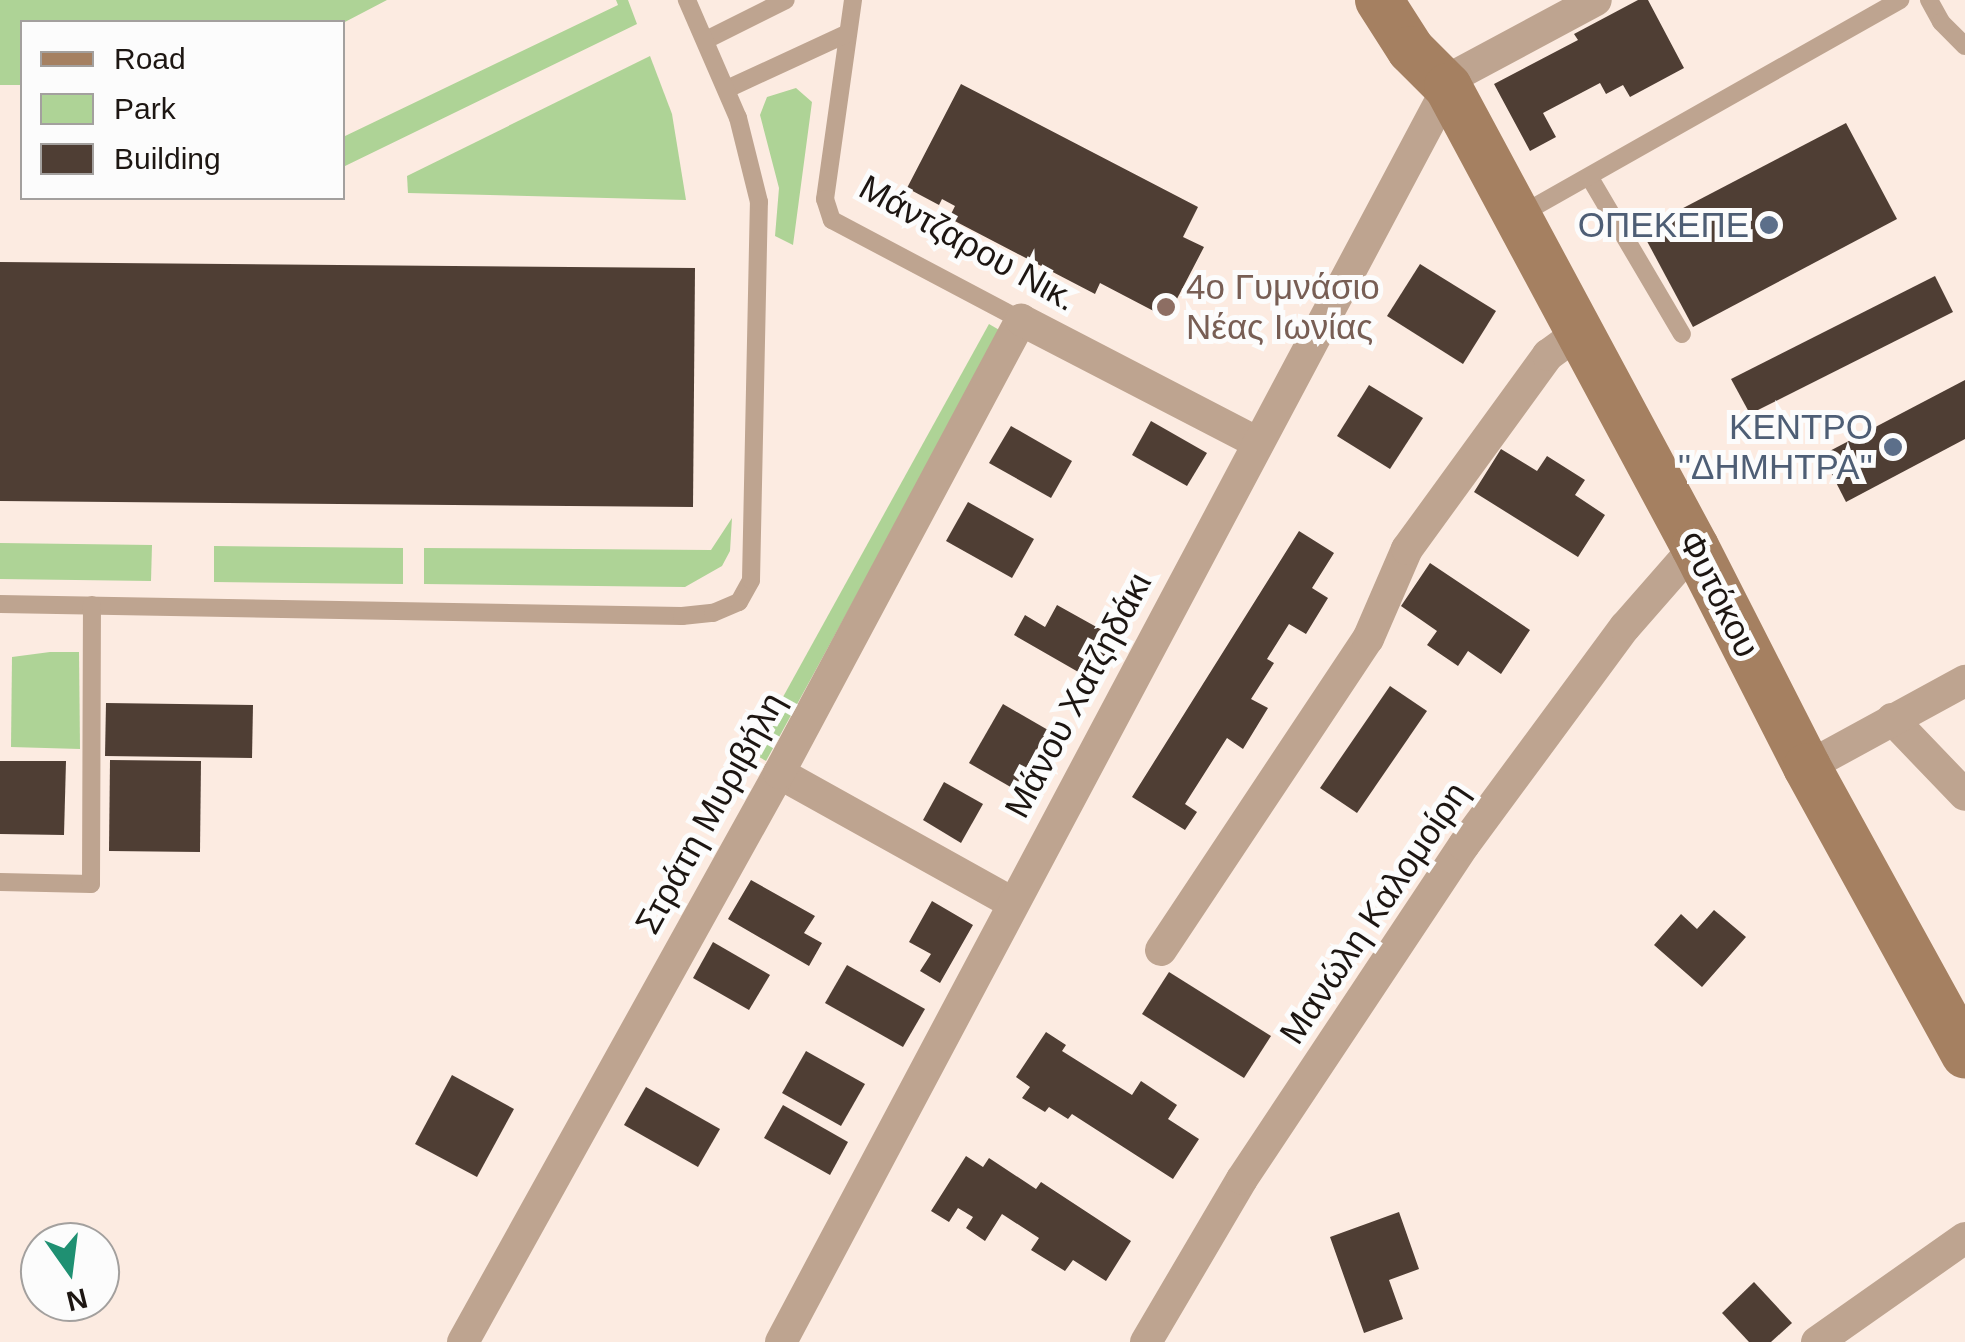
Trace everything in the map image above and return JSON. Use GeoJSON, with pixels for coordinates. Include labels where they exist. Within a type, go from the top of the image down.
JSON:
{"type":"FeatureCollection","features":[{"type":"Feature","properties":{"kind":"street","name":"Φυτόκου"},"geometry":{"type":"LineString","coordinates":[[1379,0],[1411,50],[1446,84],[1696,547],[1806,766],[1965,1054]]}},
{"type":"Feature","properties":{"kind":"street","name":"Φυτόκου"},"geometry":{"type":"LineString","coordinates":[[1416,0],[1443,60],[1446,84]]}},
{"type":"Feature","properties":{"kind":"street"},"geometry":{"type":"LineString","coordinates":[[1446,84],[1596,0]]}},
{"type":"Feature","properties":{"kind":"street","name":"Μάνου Χατζηδάκι"},"geometry":{"type":"LineString","coordinates":[[781,1342],[1446,84]]}},
{"type":"Feature","properties":{"kind":"street","name":"Μάντζαρου Νικ."},"geometry":{"type":"LineString","coordinates":[[1021,320],[1258,443]]}},
{"type":"Feature","properties":{"kind":"street","name":"Στράτη Μυριβήλη"},"geometry":{"type":"LineString","coordinates":[[463,1342],[779,773],[1021,320]]}},
{"type":"Feature","properties":{"kind":"street"},"geometry":{"type":"LineString","coordinates":[[1161,950],[1368,639],[1408,549],[1548,355],[1578,333]]}},
{"type":"Feature","properties":{"kind":"street","name":"Μανώλη Καλομοίρη"},"geometry":{"type":"LineString","coordinates":[[1146,1342],[1242,1179],[1464,846],[1625,627],[1696,547]]}},
{"type":"Feature","properties":{"kind":"street"},"geometry":{"type":"LineString","coordinates":[[1806,766],[1965,680]]}},
{"type":"Feature","properties":{"kind":"street"},"geometry":{"type":"LineString","coordinates":[[1892,719],[1965,795]]}},
{"type":"Feature","properties":{"kind":"street"},"geometry":{"type":"LineString","coordinates":[[779,773],[1013,903]]}},
{"type":"Feature","properties":{"kind":"street"},"geometry":{"type":"LineString","coordinates":[[1817,1342],[1965,1238]]}},
{"type":"Feature","properties":{"kind":"lane"},"geometry":{"type":"LineString","coordinates":[[0,604],[682,616],[713,612],[738,602],[751,580],[760,228],[754,170],[727,89],[687,0]]}},
{"type":"Feature","properties":{"kind":"lane"},"geometry":{"type":"LineString","coordinates":[[706,40],[786,0]]}},
{"type":"Feature","properties":{"kind":"lane","name":"Μάντζαρου Νικ."},"geometry":{"type":"LineString","coordinates":[[852,0],[825,199],[832,220],[1021,320]]}},
{"type":"Feature","properties":{"kind":"lane"},"geometry":{"type":"LineString","coordinates":[[1515,218],[1900,0]]}},
{"type":"Feature","properties":{"kind":"lane"},"geometry":{"type":"LineString","coordinates":[[1930,0],[1941,22],[1965,46]]}},
{"type":"Feature","properties":{"kind":"lane"},"geometry":{"type":"LineString","coordinates":[[727,89],[848,33]]}},
{"type":"Feature","properties":{"kind":"lane"},"geometry":{"type":"LineString","coordinates":[[1590,178],[1682,334]]}},
{"type":"Feature","properties":{"kind":"lane"},"geometry":{"type":"LineString","coordinates":[[0,882],[91,884],[92,606]]}},
{"type":"Feature","properties":{"kind":"green space"},"geometry":{"type":"Polygon","coordinates":[[[0,0],[387,0],[345,22],[20,20],[20,85],[0,85],[0,0]]]}},
{"type":"Feature","properties":{"kind":"green space"},"geometry":{"type":"Polygon","coordinates":[[[616,0],[628,0],[637,24],[345,166],[345,136],[618,5],[616,0]]]}},
{"type":"Feature","properties":{"kind":"green space"},"geometry":{"type":"Polygon","coordinates":[[[650,56],[672,114],[686,200],[408,193],[407,176],[650,56]]]}},
{"type":"Feature","properties":{"kind":"green space"},"geometry":{"type":"Polygon","coordinates":[[[796,88],[812,102],[793,245],[775,236],[779,188],[760,115],[767,97],[796,88]]]}},
{"type":"Feature","properties":{"kind":"green space"},"geometry":{"type":"Polygon","coordinates":[[[989,324],[1001,331],[766,761],[752,753],[989,324]]]}},
{"type":"Feature","properties":{"kind":"green space"},"geometry":{"type":"Polygon","coordinates":[[[732,518],[730,551],[722,566],[685,587],[424,584],[424,548],[711,550],[732,518]]]}},
{"type":"Feature","properties":{"kind":"green space"},"geometry":{"type":"Polygon","coordinates":[[[0,543],[152,545],[151,581],[0,579],[0,543]]]}},
{"type":"Feature","properties":{"kind":"green space"},"geometry":{"type":"Polygon","coordinates":[[[214,546],[403,548],[403,584],[214,582],[214,546]]]}},
{"type":"Feature","properties":{"kind":"green space"},"geometry":{"type":"Polygon","coordinates":[[[79,652],[80,749],[11,747],[12,657],[79,652]]]}},
{"type":"Feature","properties":{"kind":"building"},"geometry":{"type":"Polygon","coordinates":[[[1638,0],[1648,0],[1684,68],[1630,97],[1623,85],[1606,94],[1600,83],[1543,113],[1556,137],[1530,151],[1494,84],[1578,40],[1574,34],[1638,0]]]}},
{"type":"Feature","properties":{"kind":"building"},"geometry":{"type":"Polygon","coordinates":[[[961,84],[1198,207],[1183,237],[1204,247],[1167,318],[1100,283],[1095,294],[949,218],[955,206],[942,199],[939,205],[907,188],[961,84]]]}},
{"type":"Feature","properties":{"kind":"building","name":"ΟΠΕΚΕΠΕ"},"geometry":{"type":"Polygon","coordinates":[[[1846,123],[1897,219],[1693,327],[1641,230],[1846,123]]]}},
{"type":"Feature","properties":{"kind":"building"},"geometry":{"type":"Polygon","coordinates":[[[0,262],[695,268],[693,507],[0,501],[0,262]]]}},
{"type":"Feature","properties":{"kind":"building"},"geometry":{"type":"Polygon","coordinates":[[[1420,264],[1496,311],[1463,364],[1387,316],[1420,264]]]}},
{"type":"Feature","properties":{"kind":"building"},"geometry":{"type":"Polygon","coordinates":[[[1935,276],[1953,312],[1750,414],[1731,379],[1935,276]]]}},
{"type":"Feature","properties":{"kind":"building","name":"ΚΕΝΤΡΟ ''ΔΗΜΗΤΡΑ''"},"geometry":{"type":"Polygon","coordinates":[[[1965,380],[1965,439],[1846,502],[1822,455],[1965,380]]]}},
{"type":"Feature","properties":{"kind":"building"},"geometry":{"type":"Polygon","coordinates":[[[1369,385],[1423,418],[1390,469],[1337,436],[1369,385]]]}},
{"type":"Feature","properties":{"kind":"building"},"geometry":{"type":"Polygon","coordinates":[[[1151,421],[1207,453],[1187,486],[1132,455],[1151,421]]]}},
{"type":"Feature","properties":{"kind":"building"},"geometry":{"type":"Polygon","coordinates":[[[1011,426],[1072,461],[1051,498],[989,463],[1011,426]]]}},
{"type":"Feature","properties":{"kind":"building"},"geometry":{"type":"Polygon","coordinates":[[[1501,449],[1537,471],[1547,456],[1585,480],[1575,495],[1605,515],[1578,557],[1474,492],[1501,449]]]}},
{"type":"Feature","properties":{"kind":"building"},"geometry":{"type":"Polygon","coordinates":[[[968,502],[1034,539],[1012,578],[946,541],[968,502]]]}},
{"type":"Feature","properties":{"kind":"building"},"geometry":{"type":"Polygon","coordinates":[[[1299,531],[1334,553],[1312,588],[1328,598],[1306,634],[1289,624],[1267,659],[1274,663],[1251,699],[1268,708],[1243,749],[1227,738],[1185,804],[1197,812],[1185,830],[1132,797],[1299,531]]]}},
{"type":"Feature","properties":{"kind":"building"},"geometry":{"type":"Polygon","coordinates":[[[1430,563],[1530,630],[1501,674],[1468,651],[1458,666],[1427,645],[1437,631],[1401,606],[1430,563]]]}},
{"type":"Feature","properties":{"kind":"building"},"geometry":{"type":"Polygon","coordinates":[[[1057,605],[1118,639],[1094,681],[1014,635],[1025,615],[1045,627],[1057,605]]]}},
{"type":"Feature","properties":{"kind":"building"},"geometry":{"type":"Polygon","coordinates":[[[1390,686],[1427,711],[1357,813],[1320,788],[1390,686]]]}},
{"type":"Feature","properties":{"kind":"building"},"geometry":{"type":"Polygon","coordinates":[[[106,703],[253,705],[252,758],[105,756],[106,703]]]}},
{"type":"Feature","properties":{"kind":"building"},"geometry":{"type":"Polygon","coordinates":[[[1003,704],[1048,730],[1014,789],[969,763],[1003,704]]]}},
{"type":"Feature","properties":{"kind":"building"},"geometry":{"type":"Polygon","coordinates":[[[110,760],[201,761],[200,852],[109,851],[110,760]]]}},
{"type":"Feature","properties":{"kind":"building"},"geometry":{"type":"Polygon","coordinates":[[[0,761],[66,761],[64,835],[0,834],[0,761]]]}},
{"type":"Feature","properties":{"kind":"building"},"geometry":{"type":"Polygon","coordinates":[[[944,782],[983,804],[961,843],[923,820],[944,782]]]}},
{"type":"Feature","properties":{"kind":"building"},"geometry":{"type":"Polygon","coordinates":[[[751,880],[815,916],[804,933],[822,943],[809,966],[728,919],[751,880]]]}},
{"type":"Feature","properties":{"kind":"building"},"geometry":{"type":"Polygon","coordinates":[[[932,901],[973,925],[940,983],[920,971],[931,954],[909,942],[932,901]]]}},
{"type":"Feature","properties":{"kind":"building"},"geometry":{"type":"Polygon","coordinates":[[[1714,910],[1746,937],[1702,987],[1654,945],[1681,914],[1697,929],[1714,910]]]}},
{"type":"Feature","properties":{"kind":"building"},"geometry":{"type":"Polygon","coordinates":[[[713,942],[770,975],[749,1010],[693,978],[713,942]]]}},
{"type":"Feature","properties":{"kind":"building"},"geometry":{"type":"Polygon","coordinates":[[[847,965],[925,1009],[903,1047],[825,1003],[847,965]]]}},
{"type":"Feature","properties":{"kind":"building"},"geometry":{"type":"Polygon","coordinates":[[[1169,972],[1271,1036],[1244,1078],[1142,1014],[1169,972]]]}},
{"type":"Feature","properties":{"kind":"building"},"geometry":{"type":"Polygon","coordinates":[[[1046,1032],[1066,1045],[1062,1051],[1132,1095],[1141,1081],[1177,1105],[1168,1119],[1199,1139],[1173,1179],[1072,1114],[1068,1119],[1049,1107],[1045,1112],[1022,1098],[1030,1087],[1016,1077],[1046,1032]]]}},
{"type":"Feature","properties":{"kind":"building"},"geometry":{"type":"Polygon","coordinates":[[[806,1051],[865,1084],[841,1126],[782,1093],[806,1051]]]}},
{"type":"Feature","properties":{"kind":"building"},"geometry":{"type":"Polygon","coordinates":[[[452,1075],[514,1109],[477,1177],[415,1144],[452,1075]]]}},
{"type":"Feature","properties":{"kind":"building"},"geometry":{"type":"Polygon","coordinates":[[[646,1087],[720,1129],[698,1167],[624,1125],[646,1087]]]}},
{"type":"Feature","properties":{"kind":"building"},"geometry":{"type":"Polygon","coordinates":[[[783,1105],[848,1142],[830,1175],[764,1138],[783,1105]]]}},
{"type":"Feature","properties":{"kind":"building"},"geometry":{"type":"Polygon","coordinates":[[[966,1156],[983,1167],[989,1158],[1036,1189],[1041,1182],[1131,1241],[1106,1281],[1073,1260],[1065,1271],[1031,1250],[1039,1238],[1002,1214],[985,1241],[966,1228],[973,1217],[958,1208],[949,1222],[931,1211],[966,1156]]]}},
{"type":"Feature","properties":{"kind":"building"},"geometry":{"type":"Polygon","coordinates":[[[1399,1212],[1419,1269],[1389,1280],[1403,1319],[1364,1333],[1330,1237],[1399,1212]]]}},
{"type":"Feature","properties":{"kind":"building"},"geometry":{"type":"Polygon","coordinates":[[[1754,1282],[1792,1323],[1771,1342],[1749,1342],[1722,1313],[1754,1282]]]}},
{"type":"Feature","properties":{"kind":"place","name":"ΟΠΕΚΕΠΕ"},"geometry":{"type":"Point","coordinates":[1769,225]}},
{"type":"Feature","properties":{"kind":"place","name":"4ο Γυμνάσιο Νέας Ιωνίας"},"geometry":{"type":"Point","coordinates":[1166,307]}},
{"type":"Feature","properties":{"kind":"place","name":"ΚΕΝΤΡΟ ''ΔΗΜΗΤΡΑ''"},"geometry":{"type":"Point","coordinates":[1893,447]}}]}
